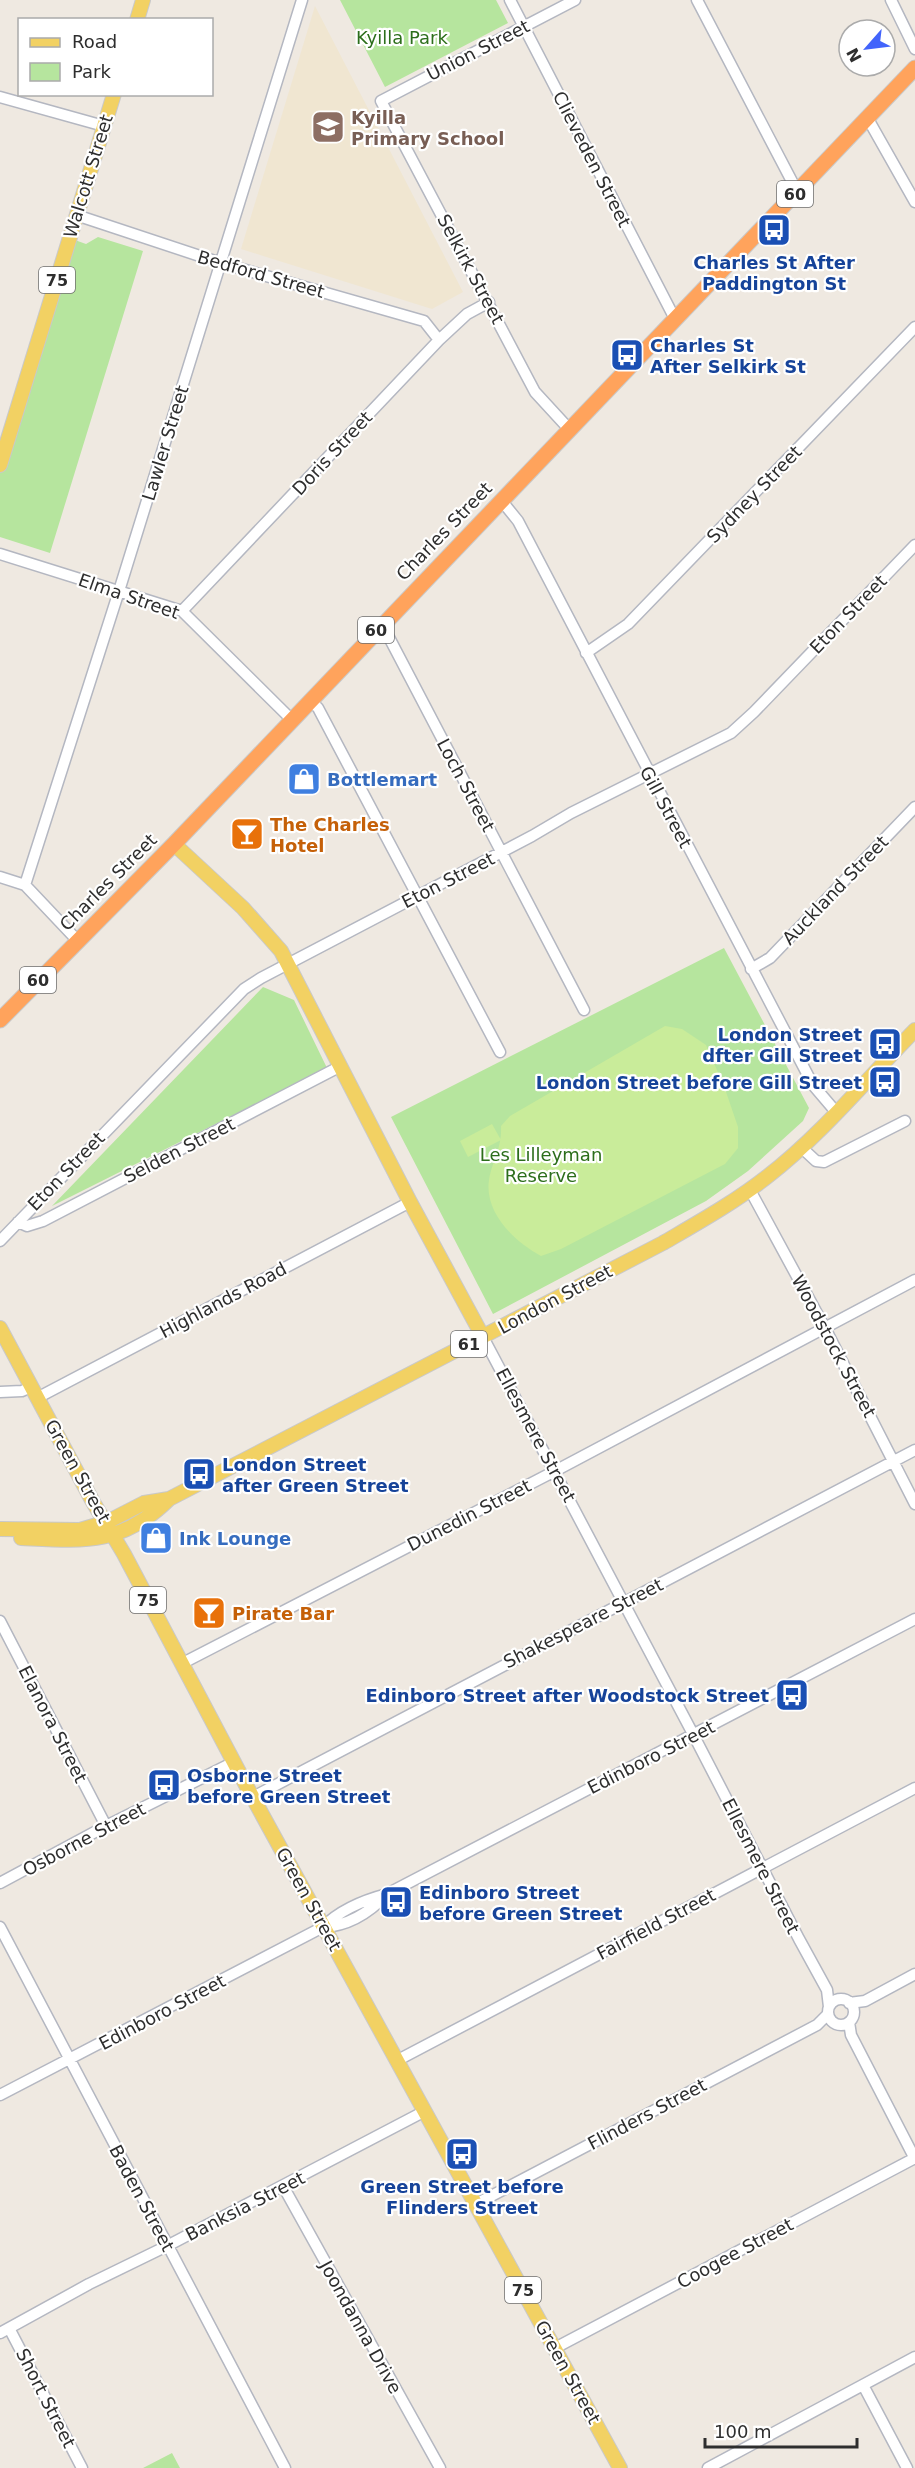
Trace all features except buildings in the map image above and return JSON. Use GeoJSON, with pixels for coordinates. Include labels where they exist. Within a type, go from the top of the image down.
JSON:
{"type":"FeatureCollection","features":[{"type":"Feature","properties":{"kind":"highway","name":"Charles Street"},"geometry":{"type":"LineString","coordinates":[[0,1020],[174,844],[915,68]]}},
{"type":"Feature","properties":{"kind":"main road"},"geometry":{"type":"LineString","coordinates":[[138,18],[143,0]]}},
{"type":"Feature","properties":{"kind":"main road","name":"Walcott Street"},"geometry":{"type":"LineString","coordinates":[[0,465],[113,96]]}},
{"type":"Feature","properties":{"kind":"main road","name":"Ellesmere Street"},"geometry":{"type":"LineString","coordinates":[[174,844],[243,908],[275,943],[483,1337]]}},
{"type":"Feature","properties":{"kind":"main road","name":"London Street"},"geometry":{"type":"LineString","coordinates":[[0,1538],[75,1541],[114,1535],[152,1516],[169,1499],[663,1243],[750,1190],[802,1148],[915,1030]]}},
{"type":"Feature","properties":{"kind":"main road","name":"Green Street"},"geometry":{"type":"LineString","coordinates":[[0,1328],[93,1502],[114,1535],[323,1927],[620,2468]]}},
{"type":"Feature","properties":{"kind":"main road","name":"London Street"},"geometry":{"type":"LineString","coordinates":[[0,1529],[80,1530],[106,1522],[144,1503],[169,1499]]}},
{"type":"Feature","properties":{"kind":"street","name":"Lawler Street"},"geometry":{"type":"LineString","coordinates":[[25,885],[119,591],[302,0]]}},
{"type":"Feature","properties":{"kind":"street","name":"Clieveden Street"},"geometry":{"type":"LineString","coordinates":[[510,0],[675,319]]}},
{"type":"Feature","properties":{"kind":"street","name":"Union Street"},"geometry":{"type":"LineString","coordinates":[[381,101],[575,0]]}},
{"type":"Feature","properties":{"kind":"street"},"geometry":{"type":"LineString","coordinates":[[697,0],[797,191]]}},
{"type":"Feature","properties":{"kind":"street"},"geometry":{"type":"LineString","coordinates":[[891,0],[915,49]]}},
{"type":"Feature","properties":{"kind":"street"},"geometry":{"type":"LineString","coordinates":[[0,97],[104,126]]}},
{"type":"Feature","properties":{"kind":"street","name":"Selkirk Street"},"geometry":{"type":"LineString","coordinates":[[381,101],[535,392],[569,429]]}},
{"type":"Feature","properties":{"kind":"street"},"geometry":{"type":"LineString","coordinates":[[868,119],[915,202]]}},
{"type":"Feature","properties":{"kind":"street","name":"Bedford Street"},"geometry":{"type":"LineString","coordinates":[[76,215],[221,263],[424,321],[439,340]]}},
{"type":"Feature","properties":{"kind":"street","name":"Doris Street"},"geometry":{"type":"LineString","coordinates":[[182,611],[439,340],[466,314],[489,302]]}},
{"type":"Feature","properties":{"kind":"street","name":"Sydney Street"},"geometry":{"type":"LineString","coordinates":[[586,652],[628,624],[915,327]]}},
{"type":"Feature","properties":{"kind":"street","name":"Gill Street"},"geometry":{"type":"LineString","coordinates":[[501,500],[518,521],[813,1085],[836,1112]]}},
{"type":"Feature","properties":{"kind":"street","name":"Eton Street"},"geometry":{"type":"LineString","coordinates":[[0,1241],[232,999],[261,978],[502,852],[571,813],[730,733],[754,712],[915,545]]}},
{"type":"Feature","properties":{"kind":"street","name":"Elma Street"},"geometry":{"type":"LineString","coordinates":[[0,554],[182,611],[291,719]]}},
{"type":"Feature","properties":{"kind":"street","name":"Loch Street"},"geometry":{"type":"LineString","coordinates":[[382,624],[584,1010]]}},
{"type":"Feature","properties":{"kind":"street"},"geometry":{"type":"LineString","coordinates":[[310,700],[318,708],[500,1052]]}},
{"type":"Feature","properties":{"kind":"street","name":"Auckland Street"},"geometry":{"type":"LineString","coordinates":[[751,969],[770,957],[915,807]]}},
{"type":"Feature","properties":{"kind":"street"},"geometry":{"type":"LineString","coordinates":[[0,877],[25,885],[77,940]]}},
{"type":"Feature","properties":{"kind":"street","name":"Selden Street"},"geometry":{"type":"LineString","coordinates":[[18,1222],[27,1226],[43,1221],[339,1067]]}},
{"type":"Feature","properties":{"kind":"street"},"geometry":{"type":"LineString","coordinates":[[802,1148],[816,1161],[824,1162],[905,1121]]}},
{"type":"Feature","properties":{"kind":"street","name":"Woodstock Street"},"geometry":{"type":"LineString","coordinates":[[750,1190],[825,1328],[915,1504]]}},
{"type":"Feature","properties":{"kind":"street","name":"Highlands Road"},"geometry":{"type":"LineString","coordinates":[[0,1392],[34,1392],[410,1202]]}},
{"type":"Feature","properties":{"kind":"street","name":"Dunedin Street"},"geometry":{"type":"LineString","coordinates":[[181,1664],[555,1471],[915,1280]]}},
{"type":"Feature","properties":{"kind":"street","name":"Ellesmere Street"},"geometry":{"type":"LineString","coordinates":[[483,1337],[827,1990],[839,2018]]}},
{"type":"Feature","properties":{"kind":"street","name":"Shakespeare Street"},"geometry":{"type":"LineString","coordinates":[[253,1797],[915,1450]]}},
{"type":"Feature","properties":{"kind":"street","name":"Edinboro Street"},"geometry":{"type":"LineString","coordinates":[[0,2095],[323,1927],[339,1926],[374,1908],[387,1894],[915,1620]]}},
{"type":"Feature","properties":{"kind":"street","name":"Elanora Street"},"geometry":{"type":"LineString","coordinates":[[0,1621],[106,1826]]}},
{"type":"Feature","properties":{"kind":"street","name":"Osborne Street"},"geometry":{"type":"LineString","coordinates":[[0,1883],[106,1826],[234,1762]]}},
{"type":"Feature","properties":{"kind":"street","name":"Fairfield Street"},"geometry":{"type":"LineString","coordinates":[[398,2060],[915,1788]]}},
{"type":"Feature","properties":{"kind":"street","name":"Baden Street"},"geometry":{"type":"LineString","coordinates":[[0,1928],[285,2468]]}},
{"type":"Feature","properties":{"kind":"street"},"geometry":{"type":"LineString","coordinates":[[839,2018],[915,1974]]}},
{"type":"Feature","properties":{"kind":"street","name":"Ellesmere Street"},"geometry":{"type":"LineString","coordinates":[[827,1990],[845,2001]]}},
{"type":"Feature","properties":{"kind":"street"},"geometry":{"type":"LineString","coordinates":[[865,2001],[833,2001],[839,2018],[851,2035],[915,2158]]}},
{"type":"Feature","properties":{"kind":"street"},"geometry":{"type":"LineString","coordinates":[[839,2018],[854,2010],[845,2001]]}},
{"type":"Feature","properties":{"kind":"street","name":"Flinders Street"},"geometry":{"type":"LineString","coordinates":[[476,2204],[818,2025],[839,2018]]}},
{"type":"Feature","properties":{"kind":"street","name":"Banksia Street"},"geometry":{"type":"LineString","coordinates":[[5,2331],[89,2284],[426,2112]]}},
{"type":"Feature","properties":{"kind":"street","name":"Coogee Street"},"geometry":{"type":"LineString","coordinates":[[555,2348],[915,2158]]}},
{"type":"Feature","properties":{"kind":"street","name":"Joondanna Drive"},"geometry":{"type":"LineString","coordinates":[[283,2186],[440,2468]]}},
{"type":"Feature","properties":{"kind":"street","name":"Short Street"},"geometry":{"type":"LineString","coordinates":[[5,2331],[82,2468]]}},
{"type":"Feature","properties":{"kind":"street"},"geometry":{"type":"LineString","coordinates":[[708,2468],[725,2464],[915,2357]]}},
{"type":"Feature","properties":{"kind":"street"},"geometry":{"type":"LineString","coordinates":[[863,2385],[907,2468]]}},
{"type":"Feature","properties":{"kind":"shaded area","name":"Kyilla Primary School"},"geometry":{"type":"Polygon","coordinates":[[[315,6],[463,292],[432,309],[241,249],[315,6]]]}},
{"type":"Feature","properties":{"kind":"green space","name":"Kyilla Park"},"geometry":{"type":"Polygon","coordinates":[[[340,0],[496,0],[508,23],[385,87],[340,0]]]}},
{"type":"Feature","properties":{"kind":"green space"},"geometry":{"type":"Polygon","coordinates":[[[98,237],[143,251],[50,553],[0,537],[0,471],[72,239],[86,244],[98,237]]]}},
{"type":"Feature","properties":{"kind":"green space","name":"Les Lilleyman Reserve"},"geometry":{"type":"Polygon","coordinates":[[[724,948],[809,1108],[803,1121],[748,1171],[706,1201],[493,1314],[391,1117],[724,948]]]}},
{"type":"Feature","properties":{"kind":"green space"},"geometry":{"type":"Polygon","coordinates":[[[263,987],[294,1000],[327,1068],[52,1206],[263,987]]]}},
{"type":"Feature","properties":{"kind":"green space"},"geometry":{"type":"Polygon","coordinates":[[[665,1026],[682,1029],[706,1045],[724,1086],[738,1127],[738,1148],[725,1164],[561,1249],[541,1256],[512,1235],[496,1215],[491,1204],[489,1180],[499,1147],[501,1126],[510,1116],[665,1026]]]}},
{"type":"Feature","properties":{"kind":"green space"},"geometry":{"type":"Polygon","coordinates":[[[492,1124],[501,1140],[468,1157],[460,1141],[492,1124]]]}},
{"type":"Feature","properties":{"kind":"green space"},"geometry":{"type":"Polygon","coordinates":[[[172,2453],[180,2468],[143,2468],[172,2453]]]}},
{"type":"Feature","properties":{"kind":"place","name":"Kyilla Primary School"},"geometry":{"type":"Point","coordinates":[328,127]}},
{"type":"Feature","properties":{"kind":"place","name":"Charles St After Paddington St"},"geometry":{"type":"Point","coordinates":[774,230]}},
{"type":"Feature","properties":{"kind":"place","name":"Charles St After Selkirk St"},"geometry":{"type":"Point","coordinates":[627,355]}},
{"type":"Feature","properties":{"kind":"place","name":"Bottlemart"},"geometry":{"type":"Point","coordinates":[304,779]}},
{"type":"Feature","properties":{"kind":"place","name":"The Charles Hotel"},"geometry":{"type":"Point","coordinates":[247,834]}},
{"type":"Feature","properties":{"kind":"place","name":"London Street dfter Gill Street"},"geometry":{"type":"Point","coordinates":[885,1044]}},
{"type":"Feature","properties":{"kind":"place","name":"London Street before Gill Street"},"geometry":{"type":"Point","coordinates":[885,1082]}},
{"type":"Feature","properties":{"kind":"place","name":"London Street after Green Street"},"geometry":{"type":"Point","coordinates":[199,1474]}},
{"type":"Feature","properties":{"kind":"place","name":"Ink Lounge"},"geometry":{"type":"Point","coordinates":[156,1538]}},
{"type":"Feature","properties":{"kind":"place","name":"Pirate Bar"},"geometry":{"type":"Point","coordinates":[209,1613]}},
{"type":"Feature","properties":{"kind":"place","name":"Edinboro Street after Woodstock Street"},"geometry":{"type":"Point","coordinates":[792,1695]}},
{"type":"Feature","properties":{"kind":"place","name":"Osborne Street before Green Street"},"geometry":{"type":"Point","coordinates":[164,1785]}},
{"type":"Feature","properties":{"kind":"place","name":"Edinboro Street before Green Street"},"geometry":{"type":"Point","coordinates":[396,1902]}},
{"type":"Feature","properties":{"kind":"place","name":"Green Street before Flinders Street"},"geometry":{"type":"Point","coordinates":[462,2154]}}]}
